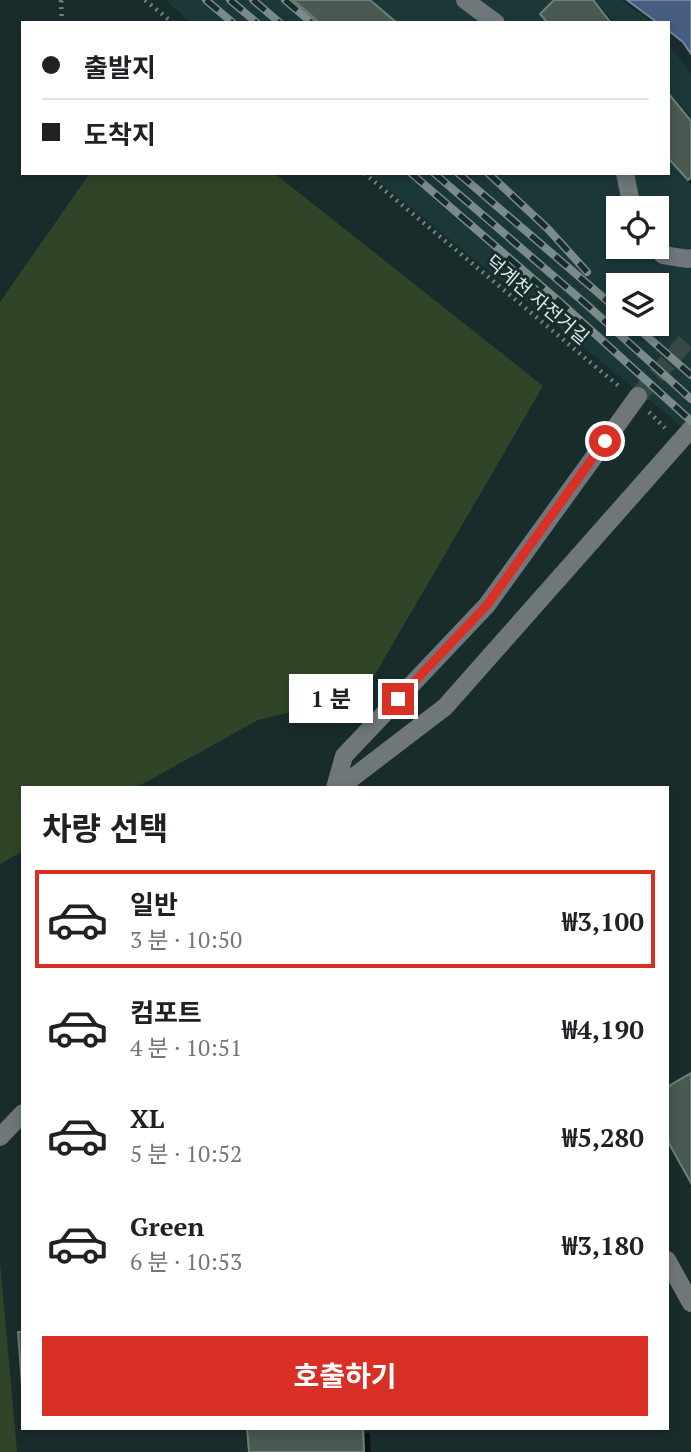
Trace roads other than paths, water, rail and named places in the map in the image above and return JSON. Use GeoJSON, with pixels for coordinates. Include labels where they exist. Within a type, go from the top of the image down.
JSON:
{"type":"FeatureCollection","features":[{"type":"Feature","properties":{"kind":"lane"},"geometry":{"type":"LineString","coordinates":[[466,0],[493,21]]}},
{"type":"Feature","properties":{"kind":"lane"},"geometry":{"type":"LineString","coordinates":[[625,175],[630,196]]}},
{"type":"Feature","properties":{"kind":"lane"},"geometry":{"type":"LineString","coordinates":[[669,256],[691,258]]}},
{"type":"Feature","properties":{"kind":"lane"},"geometry":{"type":"LineString","coordinates":[[337,786],[344,756],[487,605],[636,398]]}},
{"type":"Feature","properties":{"kind":"lane"},"geometry":{"type":"LineString","coordinates":[[340,786],[445,707],[691,429]]}},
{"type":"Feature","properties":{"kind":"lane"},"geometry":{"type":"LineString","coordinates":[[669,1264],[691,1303]]}},
{"type":"Feature","properties":{"kind":"water"},"geometry":{"type":"Polygon","coordinates":[[[627,0],[691,0],[691,54],[683,42],[670,32],[670,21],[655,21],[627,0]]]}},
{"type":"Feature","properties":{"kind":"tunnel"},"geometry":{"type":"LineString","coordinates":[[638,396],[691,336]]}},
{"type":"Feature","properties":{"kind":"railway"},"geometry":{"type":"LineString","coordinates":[[206,0],[231,21]]}},
{"type":"Feature","properties":{"kind":"railway"},"geometry":{"type":"LineString","coordinates":[[230,0],[255,21]]}},
{"type":"Feature","properties":{"kind":"railway"},"geometry":{"type":"LineString","coordinates":[[253,0],[278,21]]}},
{"type":"Feature","properties":{"kind":"railway"},"geometry":{"type":"LineString","coordinates":[[285,0],[310,21]]}},
{"type":"Feature","properties":{"kind":"railway"},"geometry":{"type":"LineString","coordinates":[[413,175],[561,303],[691,421]]}},
{"type":"Feature","properties":{"kind":"railway"},"geometry":{"type":"LineString","coordinates":[[436,175],[691,399]]}},
{"type":"Feature","properties":{"kind":"railway"},"geometry":{"type":"LineString","coordinates":[[460,175],[606,300]]}},
{"type":"Feature","properties":{"kind":"railway"},"geometry":{"type":"LineString","coordinates":[[490,175],[548,229],[587,272]]}},
{"type":"Feature","properties":{"kind":"railway"},"geometry":{"type":"LineString","coordinates":[[647,336],[691,375]]}}]}
